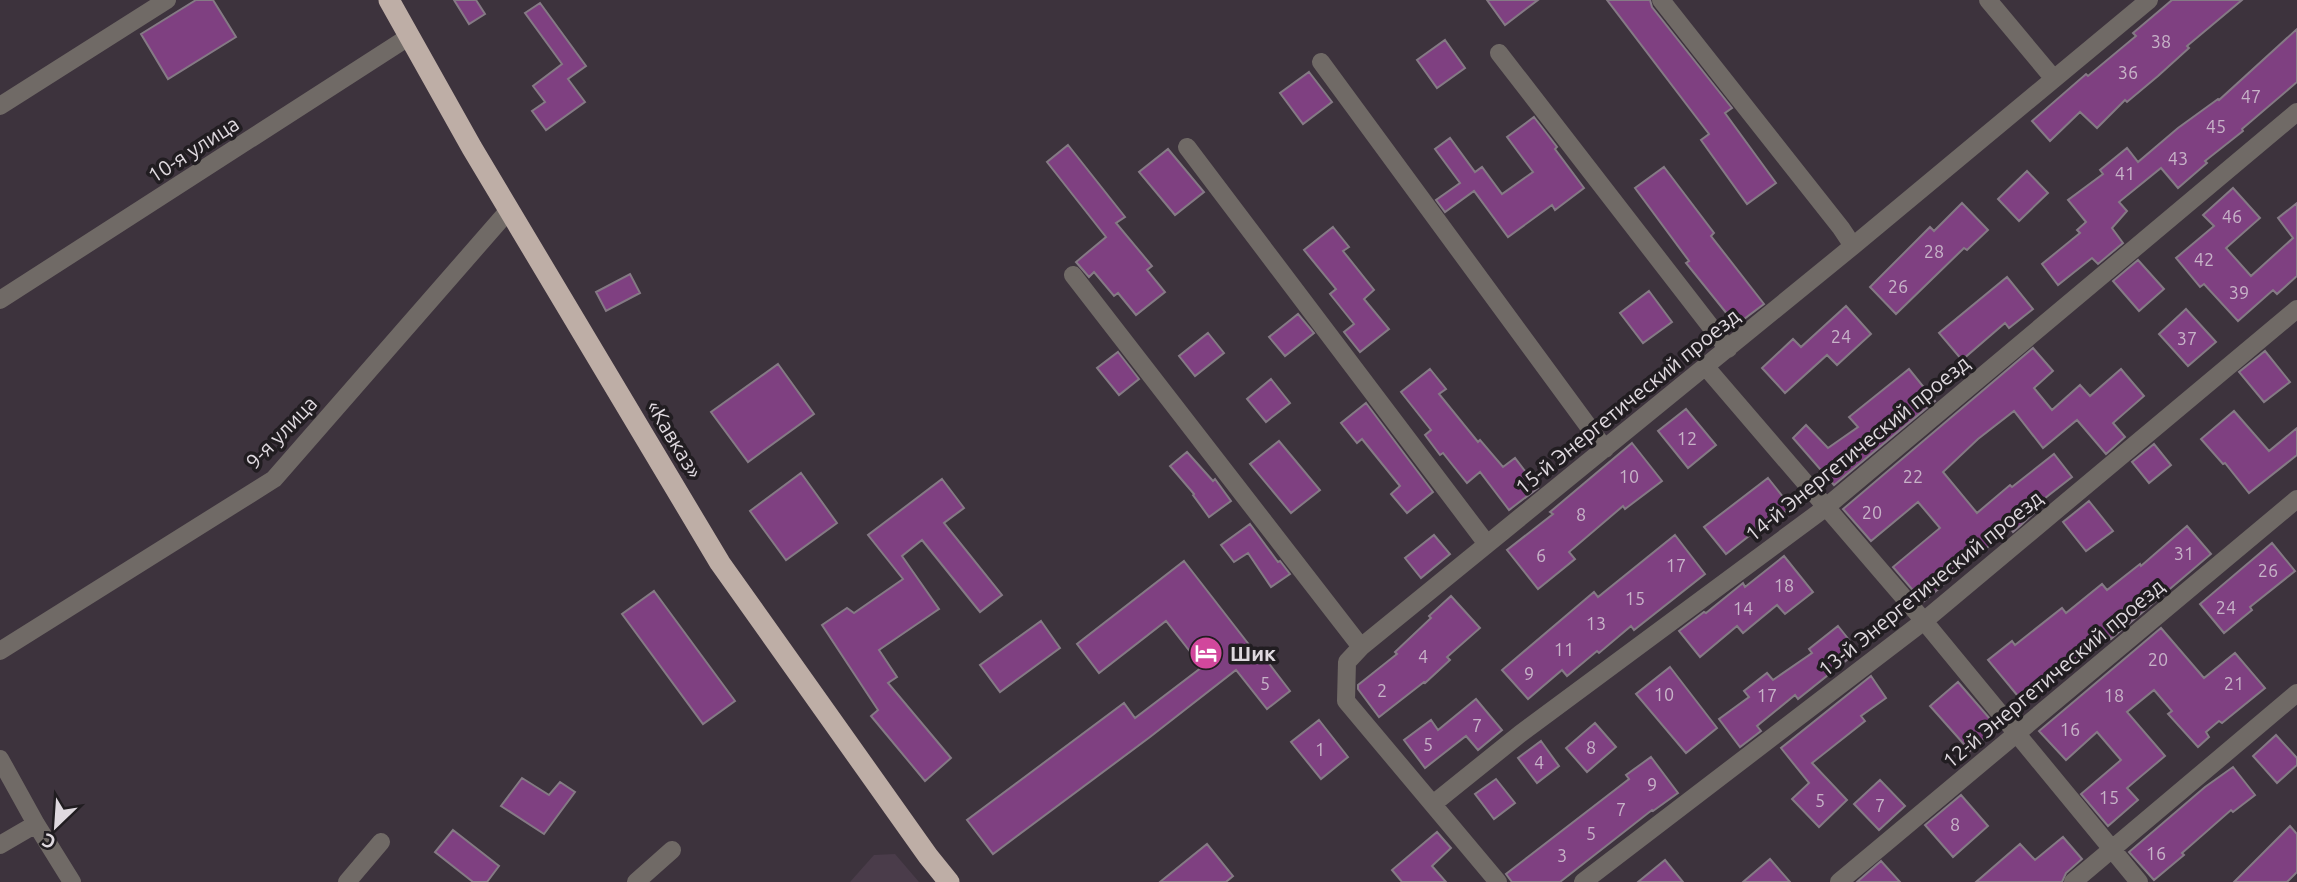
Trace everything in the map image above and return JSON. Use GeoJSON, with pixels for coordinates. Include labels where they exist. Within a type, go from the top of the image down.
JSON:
{"type":"FeatureCollection","features":[{"type":"Feature","properties":{"kind":"highway","name":"«Кавказ»"},"geometry":{"type":"LineString","coordinates":[[390,0],[509,210],[720,563],[949,882]]}},
{"type":"Feature","properties":{"kind":"street"},"geometry":{"type":"LineString","coordinates":[[0,106],[167,0]]}},
{"type":"Feature","properties":{"kind":"street"},"geometry":{"type":"LineString","coordinates":[[1661,0],[1853,246]]}},
{"type":"Feature","properties":{"kind":"street"},"geometry":{"type":"LineString","coordinates":[[1989,0],[2054,79]]}},
{"type":"Feature","properties":{"kind":"street","name":"15-й Энергетический проезд"},"geometry":{"type":"LineString","coordinates":[[1499,882],[1346,701],[1347,662],[2149,0]]}},
{"type":"Feature","properties":{"kind":"street","name":"10-я улица"},"geometry":{"type":"LineString","coordinates":[[0,300],[410,36]]}},
{"type":"Feature","properties":{"kind":"street"},"geometry":{"type":"LineString","coordinates":[[1499,53],[1728,349]]}},
{"type":"Feature","properties":{"kind":"street"},"geometry":{"type":"LineString","coordinates":[[1321,62],[1605,449]]}},
{"type":"Feature","properties":{"kind":"street","name":"14-й Энергетический проезд"},"geometry":{"type":"LineString","coordinates":[[1433,804],[1531,725],[1825,508],[2297,112]]}},
{"type":"Feature","properties":{"kind":"street"},"geometry":{"type":"LineString","coordinates":[[1187,147],[1487,544]]}},
{"type":"Feature","properties":{"kind":"street","name":"9-я улица"},"geometry":{"type":"LineString","coordinates":[[0,651],[274,479],[509,210]]}},
{"type":"Feature","properties":{"kind":"street"},"geometry":{"type":"LineString","coordinates":[[1073,275],[1362,647]]}},
{"type":"Feature","properties":{"kind":"street","name":"13-й Энергетический проезд"},"geometry":{"type":"LineString","coordinates":[[1583,882],[1924,621],[2297,309]]}},
{"type":"Feature","properties":{"kind":"street"},"geometry":{"type":"LineString","coordinates":[[1705,366],[1924,621],[2139,882]]}},
{"type":"Feature","properties":{"kind":"street","name":"12-й Энергетический проезд"},"geometry":{"type":"LineString","coordinates":[[1839,882],[2297,499]]}},
{"type":"Feature","properties":{"kind":"street"},"geometry":{"type":"LineString","coordinates":[[2073,882],[2297,693]]}},
{"type":"Feature","properties":{"kind":"street"},"geometry":{"type":"LineString","coordinates":[[0,759],[72,882]]}},
{"type":"Feature","properties":{"kind":"street"},"geometry":{"type":"LineString","coordinates":[[0,845],[36,824]]}},
{"type":"Feature","properties":{"kind":"street"},"geometry":{"type":"LineString","coordinates":[[348,882],[382,842]]}},
{"type":"Feature","properties":{"kind":"street"},"geometry":{"type":"LineString","coordinates":[[636,882],[672,850]]}},
{"type":"Feature","properties":{"kind":"shaded area"},"geometry":{"type":"Polygon","coordinates":[[[895,854],[919,882],[850,882],[874,855],[895,854]]]}},
{"type":"Feature","properties":{"kind":"building"},"geometry":{"type":"Polygon","coordinates":[[[196,0],[213,0],[236,37],[168,79],[141,34],[196,0]]]}},
{"type":"Feature","properties":{"kind":"building"},"geometry":{"type":"Polygon","coordinates":[[[454,0],[476,0],[485,14],[469,24],[454,0]]]}},
{"type":"Feature","properties":{"kind":"building"},"geometry":{"type":"Polygon","coordinates":[[[1487,0],[1538,0],[1505,25],[1487,0]]]}},
{"type":"Feature","properties":{"kind":"building"},"geometry":{"type":"Polygon","coordinates":[[[1607,0],[1650,0],[1652,7],[1732,108],[1725,113],[1776,183],[1747,204],[1701,140],[1709,134],[1607,0]]]}},
{"type":"Feature","properties":{"kind":"building"},"geometry":{"type":"Polygon","coordinates":[[[2172,0],[2242,0],[2187,46],[2189,48],[2158,76],[2127,102],[2125,100],[2097,128],[2080,112],[2050,141],[2032,121],[2086,74],[2088,76],[2136,36],[2133,33],[2172,0]]]}},
{"type":"Feature","properties":{"kind":"building"},"geometry":{"type":"Polygon","coordinates":[[[540,3],[586,66],[568,79],[585,102],[546,130],[532,111],[545,102],[533,86],[562,64],[525,13],[540,3]]]}},
{"type":"Feature","properties":{"kind":"building"},"geometry":{"type":"Polygon","coordinates":[[[2297,29],[2297,82],[2205,161],[2207,163],[2178,188],[2161,168],[2119,202],[2127,211],[2112,228],[2123,243],[2098,264],[2092,258],[2058,285],[2042,264],[2080,233],[2077,230],[2086,222],[2068,200],[2103,174],[2100,170],[2127,148],[2138,162],[2178,128],[2219,100],[2297,29]]]}},
{"type":"Feature","properties":{"kind":"building"},"geometry":{"type":"Polygon","coordinates":[[[1445,40],[1465,68],[1437,88],[1417,60],[1445,40]]]}},
{"type":"Feature","properties":{"kind":"building"},"geometry":{"type":"Polygon","coordinates":[[[1309,72],[1332,102],[1303,124],[1280,93],[1309,72]]]}},
{"type":"Feature","properties":{"kind":"building"},"geometry":{"type":"Polygon","coordinates":[[[1534,117],[1584,188],[1555,210],[1552,205],[1508,237],[1474,191],[1445,212],[1436,200],[1460,183],[1435,149],[1450,138],[1475,172],[1482,167],[1502,194],[1533,172],[1507,137],[1534,117]]]}},
{"type":"Feature","properties":{"kind":"building"},"geometry":{"type":"Polygon","coordinates":[[[1068,145],[1125,217],[1116,223],[1152,266],[1147,270],[1165,292],[1136,315],[1118,293],[1114,296],[1094,272],[1089,277],[1076,262],[1106,237],[1047,162],[1068,145]]]}},
{"type":"Feature","properties":{"kind":"building"},"geometry":{"type":"Polygon","coordinates":[[[1168,149],[1204,192],[1175,215],[1139,172],[1168,149]]]}},
{"type":"Feature","properties":{"kind":"building"},"geometry":{"type":"Polygon","coordinates":[[[1664,167],[1714,233],[1711,236],[1764,304],[1736,325],[1686,263],[1689,261],[1635,188],[1664,167]]]}},
{"type":"Feature","properties":{"kind":"building"},"geometry":{"type":"Polygon","coordinates":[[[2027,171],[2048,193],[2019,221],[1998,199],[2027,171]]]}},
{"type":"Feature","properties":{"kind":"building"},"geometry":{"type":"Polygon","coordinates":[[[2233,188],[2260,218],[2226,248],[2251,276],[2293,238],[2278,218],[2297,203],[2297,276],[2277,294],[2273,290],[2238,321],[2204,284],[2200,287],[2176,258],[2214,226],[2203,215],[2233,188]]]}},
{"type":"Feature","properties":{"kind":"building"},"geometry":{"type":"Polygon","coordinates":[[[1962,203],[1988,230],[1967,250],[1964,248],[1896,314],[1870,287],[1930,227],[1934,231],[1962,203]]]}},
{"type":"Feature","properties":{"kind":"building"},"geometry":{"type":"Polygon","coordinates":[[[1333,227],[1349,247],[1343,251],[1374,290],[1364,299],[1389,329],[1360,352],[1344,332],[1354,324],[1330,294],[1336,289],[1304,250],[1333,227]]]}},
{"type":"Feature","properties":{"kind":"building"},"geometry":{"type":"Polygon","coordinates":[[[2138,260],[2164,289],[2139,311],[2113,281],[2138,260]]]}},
{"type":"Feature","properties":{"kind":"building"},"geometry":{"type":"Polygon","coordinates":[[[630,274],[640,293],[606,311],[596,292],[630,274]]]}},
{"type":"Feature","properties":{"kind":"building"},"geometry":{"type":"Polygon","coordinates":[[[2007,277],[2033,309],[2009,328],[2005,323],[1962,360],[1939,333],[2007,277]]]}},
{"type":"Feature","properties":{"kind":"building"},"geometry":{"type":"Polygon","coordinates":[[[1649,291],[1672,322],[1643,343],[1620,313],[1649,291]]]}},
{"type":"Feature","properties":{"kind":"building"},"geometry":{"type":"Polygon","coordinates":[[[1846,306],[1871,334],[1837,365],[1827,355],[1785,393],[1762,368],[1793,339],[1801,347],[1846,306]]]}},
{"type":"Feature","properties":{"kind":"building"},"geometry":{"type":"Polygon","coordinates":[[[2186,309],[2216,342],[2188,366],[2159,334],[2186,309]]]}},
{"type":"Feature","properties":{"kind":"building"},"geometry":{"type":"Polygon","coordinates":[[[1298,314],[1314,333],[1285,356],[1269,337],[1298,314]]]}},
{"type":"Feature","properties":{"kind":"building"},"geometry":{"type":"Polygon","coordinates":[[[1208,333],[1224,353],[1195,376],[1179,356],[1208,333]]]}},
{"type":"Feature","properties":{"kind":"building"},"geometry":{"type":"Polygon","coordinates":[[[2033,348],[2053,371],[2034,388],[2052,410],[2080,385],[2090,396],[2121,369],[2144,396],[2113,423],[2125,437],[2106,454],[2077,420],[2043,448],[2014,411],[1978,439],[1943,472],[1977,513],[2010,485],[2012,487],[2054,454],[2072,477],[2031,509],[2034,513],[2013,532],[2010,528],[1923,602],[1893,567],[1940,528],[1918,502],[1871,541],[1843,509],[2033,348]]]}},
{"type":"Feature","properties":{"kind":"building"},"geometry":{"type":"Polygon","coordinates":[[[2265,351],[2290,382],[2264,402],[2239,372],[2265,351]]]}},
{"type":"Feature","properties":{"kind":"building"},"geometry":{"type":"Polygon","coordinates":[[[1118,352],[1139,379],[1119,395],[1097,368],[1118,352]]]}},
{"type":"Feature","properties":{"kind":"building"},"geometry":{"type":"Polygon","coordinates":[[[778,364],[814,414],[748,462],[711,412],[778,364]]]}},
{"type":"Feature","properties":{"kind":"building"},"geometry":{"type":"Polygon","coordinates":[[[1430,369],[1446,389],[1439,394],[1478,442],[1480,440],[1503,467],[1515,458],[1538,488],[1509,510],[1480,472],[1467,483],[1425,435],[1431,430],[1401,392],[1430,369]]]}},
{"type":"Feature","properties":{"kind":"building"},"geometry":{"type":"Polygon","coordinates":[[[1909,369],[1935,401],[1834,485],[1793,438],[1806,425],[1828,448],[1858,427],[1849,417],[1909,369]]]}},
{"type":"Feature","properties":{"kind":"building"},"geometry":{"type":"Polygon","coordinates":[[[1271,379],[1290,403],[1266,422],[1247,399],[1271,379]]]}},
{"type":"Feature","properties":{"kind":"building"},"geometry":{"type":"Polygon","coordinates":[[[1366,403],[1433,492],[1407,513],[1391,494],[1400,486],[1362,439],[1357,443],[1341,423],[1366,403]]]}},
{"type":"Feature","properties":{"kind":"building"},"geometry":{"type":"Polygon","coordinates":[[[1686,409],[1716,445],[1688,468],[1658,431],[1686,409]]]}},
{"type":"Feature","properties":{"kind":"building"},"geometry":{"type":"Polygon","coordinates":[[[2234,411],[2269,451],[2297,428],[2297,455],[2249,493],[2201,439],[2234,411]]]}},
{"type":"Feature","properties":{"kind":"building"},"geometry":{"type":"Polygon","coordinates":[[[1279,441],[1320,490],[1291,513],[1250,464],[1279,441]]]}},
{"type":"Feature","properties":{"kind":"building"},"geometry":{"type":"Polygon","coordinates":[[[1632,443],[1662,481],[1625,509],[1623,506],[1569,552],[1575,559],[1538,589],[1507,550],[1553,514],[1550,512],[1632,443]]]}},
{"type":"Feature","properties":{"kind":"building"},"geometry":{"type":"Polygon","coordinates":[[[2154,444],[2171,465],[2149,483],[2132,462],[2154,444]]]}},
{"type":"Feature","properties":{"kind":"building"},"geometry":{"type":"Polygon","coordinates":[[[1187,452],[1213,481],[1215,479],[1231,501],[1209,517],[1170,466],[1187,452]]]}},
{"type":"Feature","properties":{"kind":"building"},"geometry":{"type":"Polygon","coordinates":[[[801,473],[837,523],[786,560],[750,511],[801,473]]]}},
{"type":"Feature","properties":{"kind":"building"},"geometry":{"type":"Polygon","coordinates":[[[1768,478],[1791,507],[1726,554],[1704,527],[1768,478]]]}},
{"type":"Feature","properties":{"kind":"building"},"geometry":{"type":"Polygon","coordinates":[[[942,479],[964,508],[944,523],[1002,595],[980,612],[922,540],[902,556],[939,609],[879,650],[897,677],[888,683],[951,758],[925,781],[871,716],[878,710],[822,625],[847,608],[854,613],[903,579],[868,535],[942,479]]]}},
{"type":"Feature","properties":{"kind":"building"},"geometry":{"type":"Polygon","coordinates":[[[2089,501],[2113,531],[2086,551],[2063,522],[2089,501]]]}},
{"type":"Feature","properties":{"kind":"building"},"geometry":{"type":"Polygon","coordinates":[[[1250,524],[1290,574],[1271,587],[1248,553],[1234,562],[1221,545],[1250,524]]]}},
{"type":"Feature","properties":{"kind":"building"},"geometry":{"type":"Polygon","coordinates":[[[2187,526],[2211,554],[2111,639],[2109,636],[2100,644],[2098,642],[2022,701],[1988,660],[2012,641],[2015,645],[2062,608],[2066,613],[2102,584],[2107,590],[2140,564],[2141,566],[2187,526]]]}},
{"type":"Feature","properties":{"kind":"building"},"geometry":{"type":"Polygon","coordinates":[[[1434,535],[1450,554],[1421,578],[1405,558],[1434,535]]]}},
{"type":"Feature","properties":{"kind":"building"},"geometry":{"type":"Polygon","coordinates":[[[1675,535],[1705,574],[1634,630],[1631,626],[1567,676],[1562,670],[1528,699],[1502,670],[1594,592],[1598,597],[1675,535]]]}},
{"type":"Feature","properties":{"kind":"building"},"geometry":{"type":"Polygon","coordinates":[[[2272,543],[2295,571],[2250,607],[2252,610],[2224,633],[2200,604],[2272,543]]]}},
{"type":"Feature","properties":{"kind":"building"},"geometry":{"type":"Polygon","coordinates":[[[1784,556],[1813,592],[1785,614],[1777,605],[1743,633],[1737,626],[1700,657],[1679,631],[1743,583],[1745,587],[1784,556]]]}},
{"type":"Feature","properties":{"kind":"building"},"geometry":{"type":"Polygon","coordinates":[[[1184,561],[1261,660],[1264,657],[1290,691],[1267,709],[1236,670],[993,854],[967,820],[1124,703],[1135,718],[1202,667],[1166,621],[1099,673],[1077,644],[1184,561]]]}},
{"type":"Feature","properties":{"kind":"building"},"geometry":{"type":"Polygon","coordinates":[[[654,591],[735,701],[703,724],[622,614],[654,591]]]}},
{"type":"Feature","properties":{"kind":"building"},"geometry":{"type":"Polygon","coordinates":[[[1451,596],[1480,628],[1447,657],[1450,660],[1425,683],[1379,717],[1358,689],[1358,685],[1397,654],[1395,652],[1451,596]]]}},
{"type":"Feature","properties":{"kind":"building"},"geometry":{"type":"Polygon","coordinates":[[[1041,621],[1060,648],[1000,692],[980,665],[1041,621]]]}},
{"type":"Feature","properties":{"kind":"building"},"geometry":{"type":"Polygon","coordinates":[[[1838,626],[1858,651],[1798,699],[1795,695],[1757,726],[1761,731],[1740,747],[1719,719],[1749,697],[1744,691],[1767,673],[1773,680],[1812,653],[1809,649],[1838,626]]]}},
{"type":"Feature","properties":{"kind":"building"},"geometry":{"type":"Polygon","coordinates":[[[2161,628],[2204,678],[2235,653],[2265,688],[2222,723],[2219,721],[2206,732],[2209,737],[2198,747],[2168,714],[2172,711],[2154,690],[2127,712],[2165,756],[2127,788],[2138,800],[2108,826],[2081,794],[2121,760],[2097,732],[2066,760],[2039,731],[2161,628]]]}},
{"type":"Feature","properties":{"kind":"building"},"geometry":{"type":"Polygon","coordinates":[[[1670,667],[1717,728],[1686,753],[1636,694],[1670,667]]]}},
{"type":"Feature","properties":{"kind":"building"},"geometry":{"type":"Polygon","coordinates":[[[1871,676],[1886,698],[1861,716],[1865,721],[1812,763],[1847,800],[1819,827],[1792,799],[1809,783],[1781,748],[1871,676]]]}},
{"type":"Feature","properties":{"kind":"building"},"geometry":{"type":"Polygon","coordinates":[[[1958,682],[1997,727],[1970,751],[1930,706],[1958,682]]]}},
{"type":"Feature","properties":{"kind":"building"},"geometry":{"type":"Polygon","coordinates":[[[1476,699],[1502,730],[1478,750],[1466,736],[1425,768],[1404,740],[1431,720],[1438,730],[1476,699]]]}},
{"type":"Feature","properties":{"kind":"building"},"geometry":{"type":"Polygon","coordinates":[[[1319,720],[1348,757],[1321,779],[1291,742],[1319,720]]]}},
{"type":"Feature","properties":{"kind":"building"},"geometry":{"type":"Polygon","coordinates":[[[1595,723],[1616,747],[1587,772],[1566,748],[1595,723]]]}},
{"type":"Feature","properties":{"kind":"building"},"geometry":{"type":"Polygon","coordinates":[[[2276,735],[2297,758],[2297,765],[2277,783],[2253,756],[2276,735]]]}},
{"type":"Feature","properties":{"kind":"building"},"geometry":{"type":"Polygon","coordinates":[[[1541,741],[1559,766],[1537,783],[1518,758],[1541,741]]]}},
{"type":"Feature","properties":{"kind":"building"},"geometry":{"type":"Polygon","coordinates":[[[1651,757],[1678,793],[1560,882],[1512,882],[1506,874],[1629,779],[1626,775],[1651,757]]]}},
{"type":"Feature","properties":{"kind":"building"},"geometry":{"type":"Polygon","coordinates":[[[2233,767],[2255,795],[2233,812],[2231,810],[2154,880],[2129,852],[2205,787],[2233,767]]]}},
{"type":"Feature","properties":{"kind":"building"},"geometry":{"type":"Polygon","coordinates":[[[522,778],[549,795],[560,782],[575,792],[544,834],[501,806],[522,778]]]}},
{"type":"Feature","properties":{"kind":"building"},"geometry":{"type":"Polygon","coordinates":[[[1496,779],[1515,803],[1494,819],[1475,794],[1496,779]]]}},
{"type":"Feature","properties":{"kind":"building"},"geometry":{"type":"Polygon","coordinates":[[[1880,780],[1905,806],[1879,830],[1854,804],[1880,780]]]}},
{"type":"Feature","properties":{"kind":"building"},"geometry":{"type":"Polygon","coordinates":[[[1961,795],[1988,826],[1953,857],[1925,825],[1961,795]]]}},
{"type":"Feature","properties":{"kind":"building"},"geometry":{"type":"Polygon","coordinates":[[[2290,826],[2297,834],[2297,872],[2287,882],[2234,882],[2290,826]]]}},
{"type":"Feature","properties":{"kind":"building"},"geometry":{"type":"Polygon","coordinates":[[[453,830],[499,866],[487,882],[473,882],[435,852],[453,830]]]}},
{"type":"Feature","properties":{"kind":"building"},"geometry":{"type":"Polygon","coordinates":[[[1437,832],[1451,848],[1432,866],[1446,882],[1402,882],[1392,870],[1437,832]]]}},
{"type":"Feature","properties":{"kind":"building"},"geometry":{"type":"Polygon","coordinates":[[[2063,837],[2082,859],[2066,873],[2062,882],[1976,882],[2020,844],[2035,860],[2063,837]]]}},
{"type":"Feature","properties":{"kind":"building"},"geometry":{"type":"Polygon","coordinates":[[[1207,844],[1233,876],[1226,882],[1160,882],[1207,844]]]}},
{"type":"Feature","properties":{"kind":"building"},"geometry":{"type":"Polygon","coordinates":[[[1770,859],[1790,882],[1743,882],[1770,859]]]}},
{"type":"Feature","properties":{"kind":"building"},"geometry":{"type":"Polygon","coordinates":[[[1665,860],[1683,882],[1638,882],[1665,860]]]}},
{"type":"Feature","properties":{"kind":"building"},"geometry":{"type":"Polygon","coordinates":[[[1881,861],[1900,882],[1857,882],[1881,861]]]}},
{"type":"Feature","properties":{"kind":"place","name":"Шик"},"geometry":{"type":"Point","coordinates":[1206,653]}}]}
